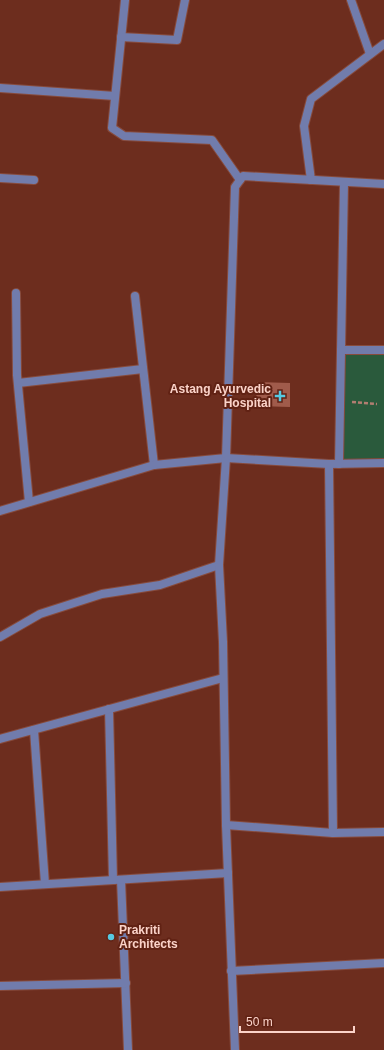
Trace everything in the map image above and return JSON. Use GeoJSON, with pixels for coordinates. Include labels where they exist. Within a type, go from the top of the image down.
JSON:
{"type":"FeatureCollection","features":[{"type":"Feature","properties":{"kind":"street"},"geometry":{"type":"LineString","coordinates":[[125,0],[112,128],[124,136],[212,140],[240,180]]}},
{"type":"Feature","properties":{"kind":"street"},"geometry":{"type":"LineString","coordinates":[[121,37],[178,40],[184,0]]}},
{"type":"Feature","properties":{"kind":"street"},"geometry":{"type":"LineString","coordinates":[[351,0],[370,54]]}},
{"type":"Feature","properties":{"kind":"street"},"geometry":{"type":"LineString","coordinates":[[311,180],[304,126],[311,99],[384,44]]}},
{"type":"Feature","properties":{"kind":"street"},"geometry":{"type":"LineString","coordinates":[[0,88],[116,96]]}},
{"type":"Feature","properties":{"kind":"street"},"geometry":{"type":"LineString","coordinates":[[235,1050],[226,825],[220,565],[226,458],[235,187],[243,176],[384,184]]}},
{"type":"Feature","properties":{"kind":"street"},"geometry":{"type":"LineString","coordinates":[[0,178],[34,180]]}},
{"type":"Feature","properties":{"kind":"street"},"geometry":{"type":"LineString","coordinates":[[339,464],[344,182]]}},
{"type":"Feature","properties":{"kind":"street"},"geometry":{"type":"LineString","coordinates":[[16,293],[18,384],[29,502]]}},
{"type":"Feature","properties":{"kind":"street"},"geometry":{"type":"LineString","coordinates":[[135,296],[154,465]]}},
{"type":"Feature","properties":{"kind":"street"},"geometry":{"type":"LineString","coordinates":[[341,350],[384,350]]}},
{"type":"Feature","properties":{"kind":"street"},"geometry":{"type":"LineString","coordinates":[[18,384],[143,368]]}},
{"type":"Feature","properties":{"kind":"street"},"geometry":{"type":"LineString","coordinates":[[0,511],[154,465],[226,458],[329,464],[384,463]]}},
{"type":"Feature","properties":{"kind":"street"},"geometry":{"type":"LineString","coordinates":[[329,464],[333,833]]}},
{"type":"Feature","properties":{"kind":"street"},"geometry":{"type":"LineString","coordinates":[[0,637],[40,614],[102,594],[160,585],[220,565]]}},
{"type":"Feature","properties":{"kind":"street"},"geometry":{"type":"LineString","coordinates":[[0,740],[223,678]]}},
{"type":"Feature","properties":{"kind":"street"},"geometry":{"type":"LineString","coordinates":[[109,709],[117,880],[126,983],[128,1050]]}},
{"type":"Feature","properties":{"kind":"street"},"geometry":{"type":"LineString","coordinates":[[34,730],[45,884]]}},
{"type":"Feature","properties":{"kind":"street"},"geometry":{"type":"LineString","coordinates":[[226,825],[333,833],[384,832]]}},
{"type":"Feature","properties":{"kind":"street"},"geometry":{"type":"LineString","coordinates":[[0,887],[228,873]]}},
{"type":"Feature","properties":{"kind":"street"},"geometry":{"type":"LineString","coordinates":[[231,971],[384,963]]}},
{"type":"Feature","properties":{"kind":"street"},"geometry":{"type":"LineString","coordinates":[[0,986],[126,983]]}},
{"type":"Feature","properties":{"kind":"path"},"geometry":{"type":"LineString","coordinates":[[340,402],[377,404]]}},
{"type":"Feature","properties":{"kind":"green space"},"geometry":{"type":"Polygon","coordinates":[[[343,351],[384,353],[384,462],[341,462],[343,351]]]}},
{"type":"Feature","properties":{"kind":"building"},"geometry":{"type":"Polygon","coordinates":[[[257,382],[290,383],[290,407],[256,406],[257,382]]]}},
{"type":"Feature","properties":{"kind":"place","name":"Astang Ayurvedic Hospital"},"geometry":{"type":"Point","coordinates":[280,396]}},
{"type":"Feature","properties":{"kind":"place","name":"Prakriti Architects"},"geometry":{"type":"Point","coordinates":[111,937]}}]}
